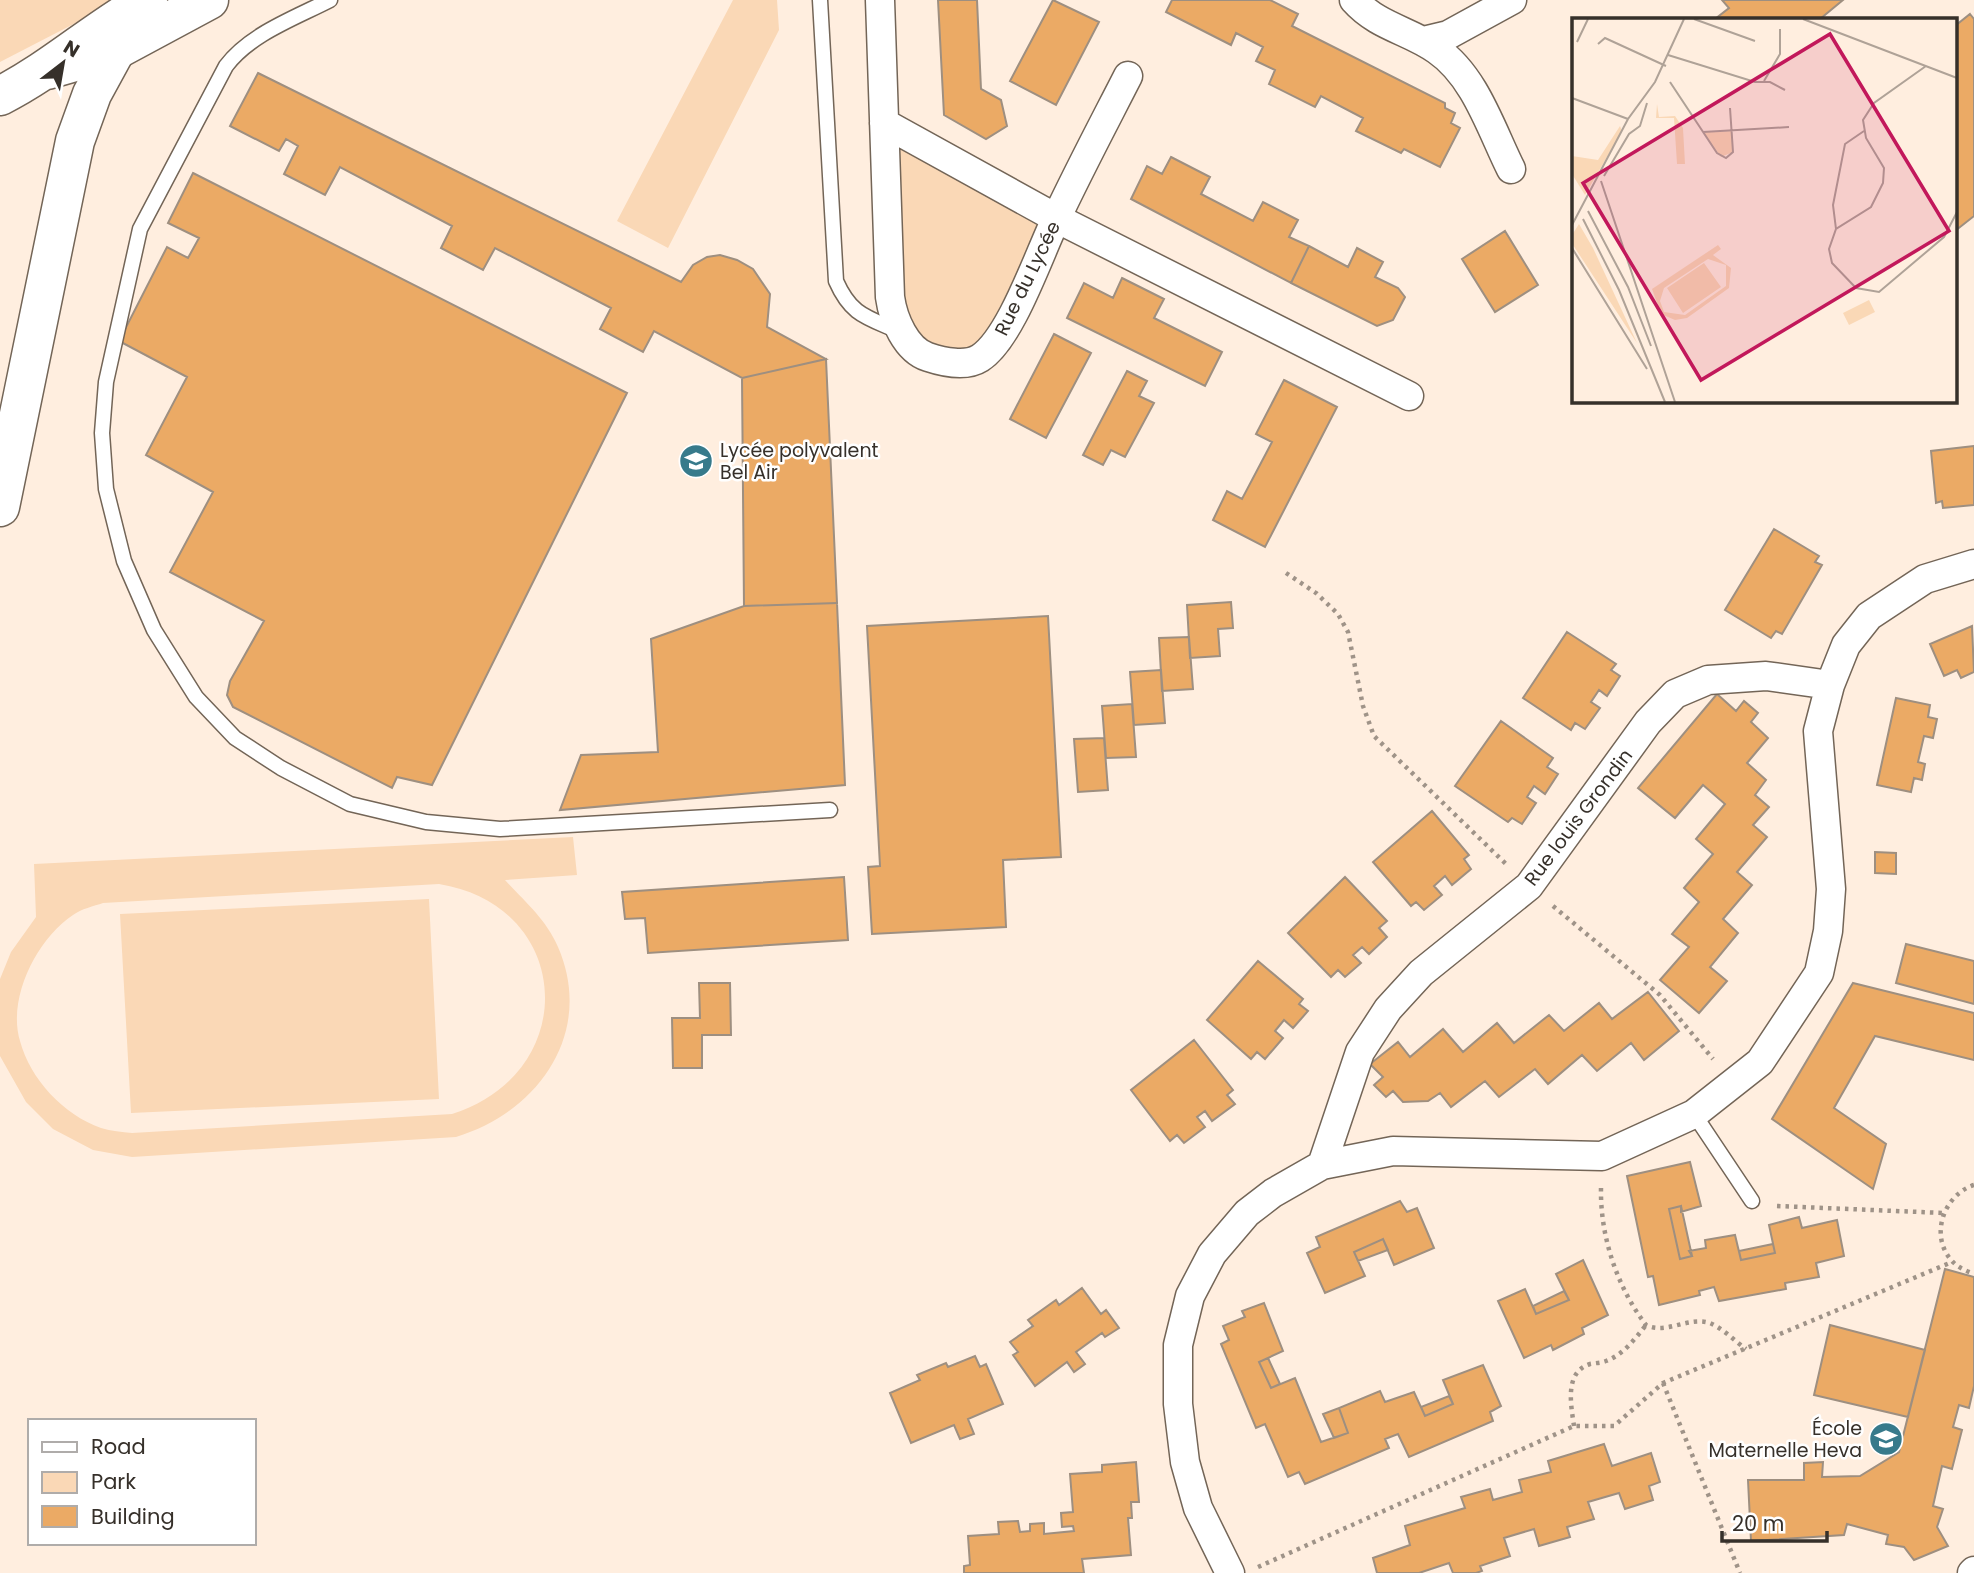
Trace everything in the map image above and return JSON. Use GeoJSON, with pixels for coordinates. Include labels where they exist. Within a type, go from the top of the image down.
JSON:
{"type":"FeatureCollection","features":[{"type":"Feature","properties":{"kind":"main road"},"geometry":{"type":"LineString","coordinates":[[5,93],[47,69],[105,24],[148,0]]}},
{"type":"Feature","properties":{"kind":"main road"},"geometry":{"type":"LineString","coordinates":[[47,69],[116,50],[209,0]]}},
{"type":"Feature","properties":{"kind":"main road"},"geometry":{"type":"LineString","coordinates":[[0,507],[75,141],[92,94],[116,50]]}},
{"type":"Feature","properties":{"kind":"street","name":"Rue du Lycée"},"geometry":{"type":"LineString","coordinates":[[880,0],[890,297],[900,332],[924,356],[954,363],[978,359],[992,347],[1012,316],[1056,218],[1128,76]]}},
{"type":"Feature","properties":{"kind":"street"},"geometry":{"type":"LineString","coordinates":[[1354,0],[1365,12],[1385,26],[1423,41],[1455,64],[1468,82],[1511,169]]}},
{"type":"Feature","properties":{"kind":"street"},"geometry":{"type":"LineString","coordinates":[[1423,41],[1448,35],[1512,0]]}},
{"type":"Feature","properties":{"kind":"street"},"geometry":{"type":"LineString","coordinates":[[884,123],[1056,218],[1409,396]]}},
{"type":"Feature","properties":{"kind":"street"},"geometry":{"type":"LineString","coordinates":[[1230,1573],[1198,1508],[1185,1462],[1178,1404],[1178,1345],[1190,1296],[1212,1254],[1247,1213],[1273,1193],[1322,1165],[1393,1151],[1602,1156],[1694,1114],[1760,1062],[1819,973],[1828,931],[1831,889],[1818,731],[1830,685],[1846,645],[1869,616],[1925,579],[1974,564]]}},
{"type":"Feature","properties":{"kind":"street","name":"Rue louis Grondin"},"geometry":{"type":"LineString","coordinates":[[1322,1165],[1360,1052],[1388,1009],[1421,973],[1529,886],[1648,722],[1675,694],[1708,680],[1766,676],[1830,685]]}},
{"type":"Feature","properties":{"kind":"lane"},"geometry":{"type":"LineString","coordinates":[[330,0],[254,40],[237,52],[226,66],[140,229],[106,382],[102,433],[106,489],[124,561],[154,630],[195,697],[236,738],[281,768],[350,804],[426,822],[500,829],[830,810]]}},
{"type":"Feature","properties":{"kind":"lane"},"geometry":{"type":"LineString","coordinates":[[820,0],[836,281],[853,312],[900,332]]}},
{"type":"Feature","properties":{"kind":"lane"},"geometry":{"type":"LineString","coordinates":[[1694,1114],[1752,1200]]}},
{"type":"Feature","properties":{"kind":"path"},"geometry":{"type":"LineString","coordinates":[[1286,573],[1316,593],[1338,614],[1348,632],[1363,706],[1374,736],[1529,886],[1660,995],[1733,1084]]}},
{"type":"Feature","properties":{"kind":"path"},"geometry":{"type":"LineString","coordinates":[[1602,1156],[1601,1213],[1609,1250],[1617,1275],[1646,1325],[1653,1329],[1692,1321],[1711,1324],[1746,1349]]}},
{"type":"Feature","properties":{"kind":"path"},"geometry":{"type":"LineString","coordinates":[[1974,1185],[1952,1198],[1944,1213],[1942,1237],[1952,1262],[1974,1274]]}},
{"type":"Feature","properties":{"kind":"path"},"geometry":{"type":"LineString","coordinates":[[1752,1200],[1767,1206],[1944,1213]]}},
{"type":"Feature","properties":{"kind":"path"},"geometry":{"type":"LineString","coordinates":[[1257,1567],[1573,1426],[1614,1426],[1663,1383],[1952,1262]]}},
{"type":"Feature","properties":{"kind":"path"},"geometry":{"type":"LineString","coordinates":[[1573,1426],[1571,1384],[1578,1370],[1589,1364],[1606,1362],[1625,1350],[1646,1325]]}},
{"type":"Feature","properties":{"kind":"path"},"geometry":{"type":"LineString","coordinates":[[1663,1383],[1740,1573]]}},
{"type":"Feature","properties":{"kind":"green space"},"geometry":{"type":"Polygon","coordinates":[[[0,0],[120,0],[0,62],[0,0]]]}},
{"type":"Feature","properties":{"kind":"green space"},"geometry":{"type":"Polygon","coordinates":[[[733,0],[777,0],[779,30],[668,248],[617,221],[733,0]]]}},
{"type":"Feature","properties":{"kind":"green space"},"geometry":{"type":"Polygon","coordinates":[[[884,123],[1056,218],[1012,316],[954,363],[900,332],[884,123]]]}},
{"type":"Feature","properties":{"kind":"green space"},"geometry":{"type":"Polygon","coordinates":[[[573,837],[577,875],[505,880],[541,919],[558,947],[568,979],[569,1009],[564,1038],[552,1064],[535,1088],[512,1109],[486,1125],[456,1137],[132,1157],[93,1150],[53,1129],[26,1102],[0,1056],[0,979],[11,952],[36,917],[34,864],[573,837]],[[439,884],[103,903],[73,915],[37,954],[28,971],[18,1007],[20,1041],[32,1069],[50,1094],[87,1122],[113,1131],[132,1133],[452,1114],[494,1093],[524,1064],[541,1029],[545,992],[537,956],[516,923],[484,899],[439,884]]]}},
{"type":"Feature","properties":{"kind":"green space"},"geometry":{"type":"Polygon","coordinates":[[[429,899],[439,1099],[131,1113],[120,914],[429,899]]]}},
{"type":"Feature","properties":{"kind":"building"},"geometry":{"type":"Polygon","coordinates":[[[938,0],[977,0],[981,89],[1001,100],[1007,126],[986,139],[944,115],[938,0]]]}},
{"type":"Feature","properties":{"kind":"building"},"geometry":{"type":"Polygon","coordinates":[[[1053,0],[1099,22],[1056,105],[1010,81],[1053,0]]]}},
{"type":"Feature","properties":{"kind":"building"},"geometry":{"type":"Polygon","coordinates":[[[1172,0],[1270,0],[1298,14],[1292,26],[1445,103],[1445,108],[1455,113],[1451,123],[1460,128],[1440,167],[1404,149],[1401,153],[1356,131],[1363,118],[1321,96],[1315,107],[1269,84],[1275,70],[1256,61],[1263,47],[1236,33],[1231,45],[1166,12],[1172,0]]]}},
{"type":"Feature","properties":{"kind":"building"},"geometry":{"type":"Polygon","coordinates":[[[1722,0],[1843,0],[1821,18],[1716,18],[1729,8],[1722,0]]]}},
{"type":"Feature","properties":{"kind":"building"},"geometry":{"type":"Polygon","coordinates":[[[1970,14],[1974,19],[1974,216],[1956,230],[1956,25],[1970,14]]]}},
{"type":"Feature","properties":{"kind":"building"},"geometry":{"type":"Polygon","coordinates":[[[258,73],[681,282],[693,265],[707,257],[720,255],[737,260],[753,269],[770,294],[767,327],[826,359],[742,378],[654,331],[643,352],[600,329],[611,308],[495,248],[483,270],[441,248],[452,226],[340,167],[325,195],[284,174],[298,146],[286,139],[279,151],[230,126],[258,73]]]}},
{"type":"Feature","properties":{"kind":"building"},"geometry":{"type":"Polygon","coordinates":[[[1171,157],[1210,177],[1201,194],[1253,221],[1263,202],[1298,220],[1289,237],[1309,246],[1291,283],[1131,199],[1147,166],[1162,174],[1171,157]]]}},
{"type":"Feature","properties":{"kind":"building"},"geometry":{"type":"Polygon","coordinates":[[[193,173],[627,393],[432,785],[397,777],[392,788],[233,707],[227,695],[230,681],[264,621],[170,572],[213,492],[146,455],[187,377],[119,341],[167,247],[188,258],[199,238],[168,223],[193,173]]]}},
{"type":"Feature","properties":{"kind":"building"},"geometry":{"type":"Polygon","coordinates":[[[1505,231],[1538,285],[1495,312],[1462,259],[1505,231]]]}},
{"type":"Feature","properties":{"kind":"building"},"geometry":{"type":"Polygon","coordinates":[[[1309,246],[1348,267],[1357,248],[1383,262],[1375,277],[1398,288],[1405,297],[1393,320],[1377,326],[1291,283],[1309,246]]]}},
{"type":"Feature","properties":{"kind":"building"},"geometry":{"type":"Polygon","coordinates":[[[1122,278],[1164,299],[1154,318],[1222,352],[1205,386],[1067,318],[1084,283],[1113,298],[1122,278]]]}},
{"type":"Feature","properties":{"kind":"building"},"geometry":{"type":"Polygon","coordinates":[[[1054,334],[1091,353],[1046,438],[1010,419],[1054,334]]]}},
{"type":"Feature","properties":{"kind":"building"},"geometry":{"type":"Polygon","coordinates":[[[826,359],[837,603],[744,606],[742,378],[826,359]]]}},
{"type":"Feature","properties":{"kind":"building"},"geometry":{"type":"Polygon","coordinates":[[[1127,371],[1147,381],[1139,396],[1154,403],[1125,457],[1111,450],[1103,465],[1083,455],[1127,371]]]}},
{"type":"Feature","properties":{"kind":"building"},"geometry":{"type":"Polygon","coordinates":[[[1284,380],[1337,407],[1265,547],[1213,520],[1227,491],[1242,499],[1272,442],[1256,434],[1284,380]]]}},
{"type":"Feature","properties":{"kind":"building"},"geometry":{"type":"Polygon","coordinates":[[[1974,446],[1974,505],[1943,508],[1942,501],[1936,503],[1931,451],[1974,446]]]}},
{"type":"Feature","properties":{"kind":"building"},"geometry":{"type":"Polygon","coordinates":[[[1774,529],[1819,556],[1815,562],[1822,565],[1782,634],[1776,631],[1771,638],[1725,610],[1774,529]]]}},
{"type":"Feature","properties":{"kind":"building"},"geometry":{"type":"Polygon","coordinates":[[[1231,602],[1233,628],[1218,629],[1220,656],[1190,658],[1187,605],[1231,602]]]}},
{"type":"Feature","properties":{"kind":"building"},"geometry":{"type":"Polygon","coordinates":[[[837,603],[845,785],[560,810],[581,755],[658,752],[651,639],[744,606],[837,603]]]}},
{"type":"Feature","properties":{"kind":"building"},"geometry":{"type":"Polygon","coordinates":[[[1048,616],[1061,857],[1003,860],[1006,927],[872,934],[868,867],[880,866],[867,626],[1048,616]]]}},
{"type":"Feature","properties":{"kind":"building"},"geometry":{"type":"Polygon","coordinates":[[[1972,626],[1974,672],[1961,678],[1957,670],[1944,676],[1930,644],[1972,626]]]}},
{"type":"Feature","properties":{"kind":"building"},"geometry":{"type":"Polygon","coordinates":[[[1567,632],[1616,664],[1611,670],[1620,676],[1607,696],[1599,690],[1591,702],[1600,708],[1585,729],[1575,723],[1571,730],[1523,698],[1567,632]]]}},
{"type":"Feature","properties":{"kind":"building"},"geometry":{"type":"Polygon","coordinates":[[[1189,637],[1193,689],[1162,691],[1159,638],[1189,637]]]}},
{"type":"Feature","properties":{"kind":"building"},"geometry":{"type":"Polygon","coordinates":[[[1161,670],[1165,723],[1134,725],[1130,672],[1161,670]]]}},
{"type":"Feature","properties":{"kind":"building"},"geometry":{"type":"Polygon","coordinates":[[[1717,694],[1736,711],[1744,701],[1758,713],[1751,722],[1768,738],[1747,763],[1766,780],[1755,795],[1769,807],[1753,825],[1767,837],[1737,872],[1752,885],[1723,919],[1738,933],[1710,967],[1727,981],[1699,1013],[1660,980],[1689,947],[1672,934],[1699,902],[1684,888],[1713,854],[1696,839],[1725,804],[1703,785],[1675,818],[1638,788],[1717,694]]]}},
{"type":"Feature","properties":{"kind":"building"},"geometry":{"type":"Polygon","coordinates":[[[1896,698],[1930,705],[1928,717],[1937,719],[1933,738],[1924,736],[1918,762],[1925,764],[1922,780],[1914,778],[1911,792],[1877,785],[1896,698]]]}},
{"type":"Feature","properties":{"kind":"building"},"geometry":{"type":"Polygon","coordinates":[[[1132,704],[1136,757],[1106,758],[1102,706],[1132,704]]]}},
{"type":"Feature","properties":{"kind":"building"},"geometry":{"type":"Polygon","coordinates":[[[1501,721],[1553,758],[1547,767],[1558,774],[1545,794],[1534,786],[1527,797],[1536,803],[1522,824],[1512,818],[1508,822],[1455,786],[1501,721]]]}},
{"type":"Feature","properties":{"kind":"building"},"geometry":{"type":"Polygon","coordinates":[[[1104,738],[1108,790],[1078,792],[1074,739],[1104,738]]]}},
{"type":"Feature","properties":{"kind":"building"},"geometry":{"type":"Polygon","coordinates":[[[1432,811],[1469,855],[1464,859],[1471,869],[1452,885],[1445,876],[1434,886],[1442,895],[1424,910],[1416,902],[1411,906],[1373,862],[1432,811]]]}},
{"type":"Feature","properties":{"kind":"building"},"geometry":{"type":"Polygon","coordinates":[[[1875,852],[1896,853],[1896,874],[1875,873],[1875,852]]]}},
{"type":"Feature","properties":{"kind":"building"},"geometry":{"type":"Polygon","coordinates":[[[844,877],[848,940],[648,953],[645,918],[625,919],[622,892],[844,877]]]}},
{"type":"Feature","properties":{"kind":"building"},"geometry":{"type":"Polygon","coordinates":[[[1345,877],[1387,921],[1379,928],[1387,937],[1369,954],[1362,947],[1353,955],[1361,963],[1345,977],[1338,970],[1331,977],[1288,933],[1345,877]]]}},
{"type":"Feature","properties":{"kind":"building"},"geometry":{"type":"Polygon","coordinates":[[[1906,944],[1974,961],[1974,1004],[1896,983],[1906,944]]]}},
{"type":"Feature","properties":{"kind":"building"},"geometry":{"type":"Polygon","coordinates":[[[1258,961],[1303,999],[1299,1004],[1308,1011],[1293,1028],[1284,1020],[1275,1031],[1283,1038],[1265,1059],[1257,1052],[1251,1059],[1207,1020],[1258,961]]]}},
{"type":"Feature","properties":{"kind":"building"},"geometry":{"type":"Polygon","coordinates":[[[699,983],[730,983],[731,1035],[702,1035],[702,1068],[673,1068],[672,1018],[700,1018],[699,983]]]}},
{"type":"Feature","properties":{"kind":"building"},"geometry":{"type":"Polygon","coordinates":[[[1853,983],[1974,1013],[1974,1060],[1875,1036],[1834,1108],[1886,1144],[1873,1189],[1772,1119],[1853,983]]]}},
{"type":"Feature","properties":{"kind":"building"},"geometry":{"type":"Polygon","coordinates":[[[1648,992],[1679,1031],[1644,1060],[1631,1043],[1597,1071],[1582,1055],[1548,1084],[1535,1069],[1499,1097],[1485,1081],[1451,1107],[1440,1093],[1428,1101],[1403,1102],[1393,1091],[1386,1097],[1374,1085],[1383,1077],[1370,1064],[1398,1042],[1410,1057],[1443,1029],[1463,1052],[1497,1023],[1514,1043],[1549,1015],[1564,1031],[1599,1003],[1612,1019],[1648,992]]]}},
{"type":"Feature","properties":{"kind":"building"},"geometry":{"type":"Polygon","coordinates":[[[1194,1040],[1233,1090],[1227,1095],[1235,1104],[1212,1121],[1205,1111],[1197,1117],[1205,1127],[1184,1143],[1177,1135],[1170,1141],[1131,1090],[1194,1040]]]}},
{"type":"Feature","properties":{"kind":"building"},"geometry":{"type":"Polygon","coordinates":[[[1690,1162],[1701,1206],[1681,1212],[1681,1206],[1669,1209],[1680,1259],[1692,1256],[1689,1251],[1706,1248],[1705,1240],[1735,1235],[1741,1260],[1775,1253],[1769,1225],[1799,1217],[1802,1228],[1837,1220],[1844,1256],[1816,1263],[1819,1277],[1785,1283],[1786,1289],[1719,1301],[1714,1287],[1699,1291],[1700,1295],[1659,1305],[1653,1276],[1648,1277],[1627,1176],[1690,1162]]]}},
{"type":"Feature","properties":{"kind":"building"},"geometry":{"type":"Polygon","coordinates":[[[1400,1201],[1407,1212],[1417,1208],[1434,1248],[1394,1265],[1383,1239],[1354,1252],[1365,1276],[1325,1293],[1307,1253],[1320,1247],[1316,1237],[1400,1201]]]}},
{"type":"Feature","properties":{"kind":"building"},"geometry":{"type":"Polygon","coordinates":[[[1681,1206],[1692,1256],[1680,1259],[1669,1209],[1681,1206]]]}},
{"type":"Feature","properties":{"kind":"building"},"geometry":{"type":"Polygon","coordinates":[[[1383,1239],[1388,1250],[1358,1261],[1354,1252],[1383,1239]]]}},
{"type":"Feature","properties":{"kind":"building"},"geometry":{"type":"Polygon","coordinates":[[[1773,1244],[1775,1253],[1741,1260],[1739,1251],[1773,1244]]]}},
{"type":"Feature","properties":{"kind":"building"},"geometry":{"type":"Polygon","coordinates":[[[1583,1260],[1608,1315],[1582,1328],[1584,1334],[1553,1350],[1551,1345],[1524,1358],[1498,1301],[1525,1289],[1536,1314],[1569,1300],[1556,1274],[1583,1260]]]}},
{"type":"Feature","properties":{"kind":"building"},"geometry":{"type":"Polygon","coordinates":[[[1945,1269],[1974,1277],[1974,1386],[1969,1408],[1959,1405],[1953,1427],[1962,1430],[1952,1469],[1942,1466],[1933,1506],[1943,1509],[1937,1527],[1948,1546],[1914,1560],[1904,1547],[1886,1544],[1888,1535],[1847,1524],[1844,1535],[1751,1541],[1748,1480],[1804,1480],[1804,1463],[1823,1462],[1822,1477],[1860,1476],[1899,1452],[1945,1269]]]}},
{"type":"Feature","properties":{"kind":"building"},"geometry":{"type":"Polygon","coordinates":[[[1082,1288],[1101,1314],[1106,1310],[1119,1328],[1105,1337],[1102,1333],[1076,1352],[1085,1364],[1074,1372],[1067,1362],[1035,1386],[1013,1355],[1018,1352],[1010,1342],[1033,1326],[1028,1320],[1056,1300],[1059,1305],[1082,1288]]]}},
{"type":"Feature","properties":{"kind":"building"},"geometry":{"type":"Polygon","coordinates":[[[1564,1291],[1569,1300],[1536,1314],[1533,1306],[1564,1291]]]}},
{"type":"Feature","properties":{"kind":"building"},"geometry":{"type":"Polygon","coordinates":[[[1264,1303],[1283,1351],[1259,1362],[1271,1388],[1295,1378],[1321,1442],[1348,1433],[1339,1408],[1380,1391],[1385,1402],[1414,1392],[1425,1416],[1453,1404],[1443,1380],[1483,1365],[1501,1406],[1490,1412],[1493,1421],[1409,1457],[1398,1434],[1385,1439],[1389,1448],[1305,1484],[1299,1472],[1288,1477],[1265,1424],[1256,1428],[1221,1344],[1229,1340],[1223,1326],[1245,1317],[1242,1311],[1264,1303]]]}},
{"type":"Feature","properties":{"kind":"building"},"geometry":{"type":"Polygon","coordinates":[[[1830,1325],[1925,1350],[1908,1417],[1814,1395],[1830,1325]]]}},
{"type":"Feature","properties":{"kind":"building"},"geometry":{"type":"Polygon","coordinates":[[[975,1356],[980,1367],[986,1364],[1003,1404],[968,1419],[974,1434],[960,1439],[954,1425],[911,1443],[890,1393],[920,1380],[917,1375],[946,1363],[948,1367],[975,1356]]]}},
{"type":"Feature","properties":{"kind":"building"},"geometry":{"type":"Polygon","coordinates":[[[1268,1358],[1280,1384],[1271,1388],[1259,1362],[1268,1358]]]}},
{"type":"Feature","properties":{"kind":"building"},"geometry":{"type":"Polygon","coordinates":[[[1449,1396],[1453,1404],[1425,1416],[1421,1407],[1449,1396]]]}},
{"type":"Feature","properties":{"kind":"building"},"geometry":{"type":"Polygon","coordinates":[[[1339,1408],[1348,1433],[1334,1438],[1323,1414],[1339,1408]]]}},
{"type":"Feature","properties":{"kind":"building"},"geometry":{"type":"Polygon","coordinates":[[[1604,1444],[1612,1466],[1651,1453],[1660,1482],[1649,1486],[1653,1500],[1625,1509],[1619,1493],[1588,1502],[1594,1519],[1567,1527],[1570,1537],[1539,1546],[1534,1529],[1504,1538],[1510,1556],[1480,1566],[1482,1571],[1476,1573],[1453,1573],[1449,1563],[1419,1573],[1377,1573],[1373,1558],[1410,1545],[1405,1526],[1465,1508],[1461,1497],[1490,1489],[1493,1500],[1522,1492],[1519,1480],[1551,1472],[1548,1461],[1604,1444]]]}},
{"type":"Feature","properties":{"kind":"building"},"geometry":{"type":"Polygon","coordinates":[[[1136,1462],[1139,1502],[1131,1502],[1132,1518],[1128,1518],[1131,1555],[1082,1559],[1084,1573],[964,1573],[964,1566],[970,1565],[968,1536],[999,1534],[998,1522],[1018,1521],[1020,1532],[1030,1531],[1030,1524],[1044,1523],[1044,1534],[1074,1531],[1073,1526],[1062,1527],[1061,1513],[1073,1512],[1070,1474],[1102,1472],[1102,1465],[1136,1462]]]}},
{"type":"Feature","properties":{"kind":"place","name":"Lycée polyvalent Bel Air"},"geometry":{"type":"Point","coordinates":[696,461]}},
{"type":"Feature","properties":{"kind":"place","name":"École Maternelle Heva"},"geometry":{"type":"Point","coordinates":[1886,1439]}}]}
